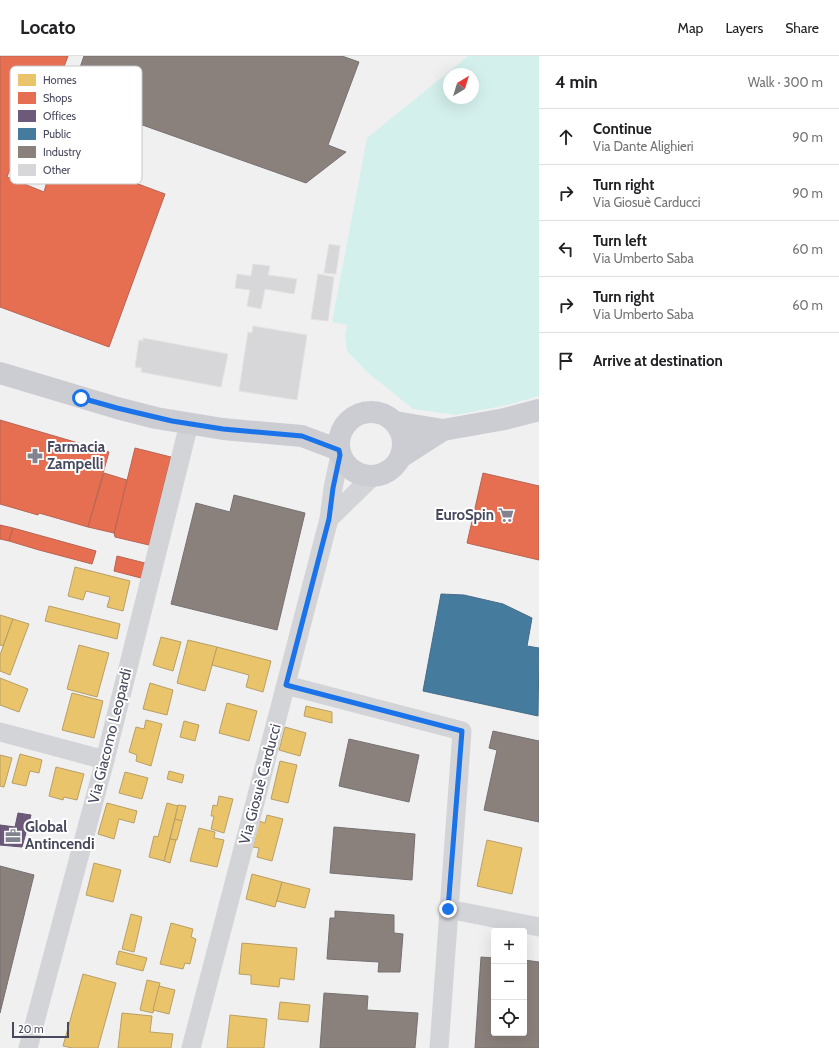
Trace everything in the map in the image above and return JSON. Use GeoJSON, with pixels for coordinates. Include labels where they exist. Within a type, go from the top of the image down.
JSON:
{"type":"FeatureCollection","features":[{"type":"Feature","properties":{"kind":"main road"},"geometry":{"type":"LineString","coordinates":[[0,373],[117,408],[172,421],[223,429],[302,436],[340,453]]}},
{"type":"Feature","properties":{"kind":"main road"},"geometry":{"type":"LineString","coordinates":[[395,422],[443,430],[505,419],[539,410]]}},
{"type":"Feature","properties":{"kind":"main road"},"geometry":{"type":"LineString","coordinates":[[302,436],[346,423],[354,417],[366,412],[375,412],[385,415],[395,422],[401,430],[404,441],[402,457],[399,462],[392,470],[382,475],[372,477],[361,475],[352,471],[345,464],[340,453],[340,434],[346,423]]}},
{"type":"Feature","properties":{"kind":"main road"},"geometry":{"type":"LineString","coordinates":[[402,457],[443,430]]}},
{"type":"Feature","properties":{"kind":"street","name":"Via Giacomo Leopardi"},"geometry":{"type":"LineString","coordinates":[[28,1048],[105,760],[189,424]]}},
{"type":"Feature","properties":{"kind":"street","name":"Via Giosuè Carducci"},"geometry":{"type":"LineString","coordinates":[[191,1048],[329,519],[340,453]]}},
{"type":"Feature","properties":{"kind":"street"},"geometry":{"type":"LineString","coordinates":[[329,519],[372,477]]}},
{"type":"Feature","properties":{"kind":"street"},"geometry":{"type":"LineString","coordinates":[[286,685],[462,731],[439,1048]]}},
{"type":"Feature","properties":{"kind":"street"},"geometry":{"type":"LineString","coordinates":[[0,732],[105,760]]}},
{"type":"Feature","properties":{"kind":"street"},"geometry":{"type":"LineString","coordinates":[[448,909],[539,928]]}},
{"type":"Feature","properties":{"kind":"shaded area"},"geometry":{"type":"Polygon","coordinates":[[[468,56],[539,56],[539,396],[507,405],[456,415],[413,409],[367,372],[347,351],[345,337],[347,325],[332,322],[367,138],[443,76],[443,104],[479,104],[479,68],[453,68],[468,56]]]}},
{"type":"Feature","properties":{"kind":"building: Homes"},"geometry":{"type":"Polygon","coordinates":[[[75,567],[130,581],[123,611],[107,607],[110,597],[86,591],[83,600],[68,596],[75,567]]]}},
{"type":"Feature","properties":{"kind":"building: Homes"},"geometry":{"type":"Polygon","coordinates":[[[49,606],[120,624],[117,639],[45,621],[49,606]]]}},
{"type":"Feature","properties":{"kind":"building: Homes"},"geometry":{"type":"Polygon","coordinates":[[[0,615],[13,619],[3,646],[0,645],[0,615]]]}},
{"type":"Feature","properties":{"kind":"building: Homes"},"geometry":{"type":"Polygon","coordinates":[[[13,619],[29,624],[10,675],[0,671],[0,655],[13,619]]]}},
{"type":"Feature","properties":{"kind":"building: Homes"},"geometry":{"type":"Polygon","coordinates":[[[161,637],[181,642],[173,671],[153,665],[161,637]]]}},
{"type":"Feature","properties":{"kind":"building: Homes"},"geometry":{"type":"Polygon","coordinates":[[[188,640],[217,647],[205,691],[177,683],[188,640]]]}},
{"type":"Feature","properties":{"kind":"building: Homes"},"geometry":{"type":"Polygon","coordinates":[[[79,645],[109,653],[97,697],[67,689],[79,645]]]}},
{"type":"Feature","properties":{"kind":"building: Homes"},"geometry":{"type":"Polygon","coordinates":[[[217,647],[271,661],[263,692],[246,687],[249,675],[212,665],[217,647]]]}},
{"type":"Feature","properties":{"kind":"building: Homes"},"geometry":{"type":"Polygon","coordinates":[[[0,678],[28,689],[19,712],[0,705],[0,678]]]}},
{"type":"Feature","properties":{"kind":"building: Homes"},"geometry":{"type":"Polygon","coordinates":[[[150,683],[173,690],[167,715],[143,709],[150,683]]]}},
{"type":"Feature","properties":{"kind":"building: Homes"},"geometry":{"type":"Polygon","coordinates":[[[72,693],[103,701],[94,738],[62,730],[72,693]]]}},
{"type":"Feature","properties":{"kind":"building: Homes"},"geometry":{"type":"Polygon","coordinates":[[[227,703],[257,711],[249,741],[219,733],[227,703]]]}},
{"type":"Feature","properties":{"kind":"building: Homes"},"geometry":{"type":"Polygon","coordinates":[[[306,706],[332,712],[332,723],[304,716],[306,706]]]}},
{"type":"Feature","properties":{"kind":"building: Homes"},"geometry":{"type":"Polygon","coordinates":[[[146,720],[162,724],[151,766],[136,761],[137,755],[129,752],[136,727],[144,729],[146,720]]]}},
{"type":"Feature","properties":{"kind":"building: Homes"},"geometry":{"type":"Polygon","coordinates":[[[184,721],[199,725],[195,741],[180,737],[184,721]]]}},
{"type":"Feature","properties":{"kind":"building: Homes"},"geometry":{"type":"Polygon","coordinates":[[[285,727],[306,733],[300,756],[279,750],[285,727]]]}},
{"type":"Feature","properties":{"kind":"building: Homes"},"geometry":{"type":"Polygon","coordinates":[[[20,754],[42,760],[39,773],[30,771],[26,786],[12,783],[20,754]]]}},
{"type":"Feature","properties":{"kind":"building: Homes"},"geometry":{"type":"Polygon","coordinates":[[[0,755],[12,758],[4,787],[0,786],[0,755]]]}},
{"type":"Feature","properties":{"kind":"building: Homes"},"geometry":{"type":"Polygon","coordinates":[[[280,761],[297,765],[288,803],[271,799],[280,761]]]}},
{"type":"Feature","properties":{"kind":"building: Homes"},"geometry":{"type":"Polygon","coordinates":[[[56,767],[84,774],[77,800],[64,797],[63,800],[49,796],[56,767]]]}},
{"type":"Feature","properties":{"kind":"building: Homes"},"geometry":{"type":"Polygon","coordinates":[[[169,771],[184,775],[182,783],[167,779],[169,771]]]}},
{"type":"Feature","properties":{"kind":"building: Homes"},"geometry":{"type":"Polygon","coordinates":[[[125,772],[148,778],[142,799],[119,793],[125,772]]]}},
{"type":"Feature","properties":{"kind":"building: Homes"},"geometry":{"type":"Polygon","coordinates":[[[219,796],[233,799],[224,833],[211,829],[214,816],[211,816],[213,805],[217,806],[219,796]]]}},
{"type":"Feature","properties":{"kind":"building: Homes"},"geometry":{"type":"Polygon","coordinates":[[[107,803],[137,811],[134,823],[119,819],[114,839],[98,834],[107,803]]]}},
{"type":"Feature","properties":{"kind":"building: Homes"},"geometry":{"type":"Polygon","coordinates":[[[167,803],[178,806],[164,861],[149,857],[154,836],[158,837],[167,803]]]}},
{"type":"Feature","properties":{"kind":"building: Homes"},"geometry":{"type":"Polygon","coordinates":[[[178,805],[186,806],[182,821],[175,819],[178,805]]]}},
{"type":"Feature","properties":{"kind":"building: Homes"},"geometry":{"type":"Polygon","coordinates":[[[267,815],[283,819],[272,861],[257,857],[259,848],[253,847],[259,821],[265,823],[267,815]]]}},
{"type":"Feature","properties":{"kind":"building: Homes"},"geometry":{"type":"Polygon","coordinates":[[[175,819],[182,821],[177,840],[170,839],[175,819]]]}},
{"type":"Feature","properties":{"kind":"building: Homes"},"geometry":{"type":"Polygon","coordinates":[[[199,828],[215,832],[214,838],[224,840],[217,867],[190,861],[199,828]]]}},
{"type":"Feature","properties":{"kind":"building: Homes"},"geometry":{"type":"Polygon","coordinates":[[[170,839],[176,840],[170,863],[164,861],[170,839]]]}},
{"type":"Feature","properties":{"kind":"building: Homes"},"geometry":{"type":"Polygon","coordinates":[[[487,840],[522,848],[512,894],[477,886],[487,840]]]}},
{"type":"Feature","properties":{"kind":"building: Homes"},"geometry":{"type":"Polygon","coordinates":[[[94,863],[121,870],[113,902],[86,895],[94,863]]]}},
{"type":"Feature","properties":{"kind":"building: Homes"},"geometry":{"type":"Polygon","coordinates":[[[252,874],[282,882],[275,907],[246,899],[252,874]]]}},
{"type":"Feature","properties":{"kind":"building: Homes"},"geometry":{"type":"Polygon","coordinates":[[[282,882],[310,889],[305,908],[277,901],[282,882]]]}},
{"type":"Feature","properties":{"kind":"building: Homes"},"geometry":{"type":"Polygon","coordinates":[[[131,914],[142,917],[134,952],[122,949],[131,914]]]}},
{"type":"Feature","properties":{"kind":"building: Homes"},"geometry":{"type":"Polygon","coordinates":[[[171,923],[193,929],[191,937],[196,939],[190,964],[185,963],[183,969],[160,964],[171,923]]]}},
{"type":"Feature","properties":{"kind":"building: Homes"},"geometry":{"type":"Polygon","coordinates":[[[242,943],[297,948],[294,980],[280,978],[279,987],[251,984],[251,975],[239,974],[242,943]]]}},
{"type":"Feature","properties":{"kind":"building: Homes"},"geometry":{"type":"Polygon","coordinates":[[[119,951],[147,958],[143,971],[116,964],[119,951]]]}},
{"type":"Feature","properties":{"kind":"building: Homes"},"geometry":{"type":"Polygon","coordinates":[[[83,974],[116,983],[98,1048],[72,1048],[63,1046],[83,974]]]}},
{"type":"Feature","properties":{"kind":"building: Homes"},"geometry":{"type":"Polygon","coordinates":[[[147,980],[160,983],[153,1013],[140,1010],[147,980]]]}},
{"type":"Feature","properties":{"kind":"building: Homes"},"geometry":{"type":"Polygon","coordinates":[[[159,986],[175,990],[169,1014],[153,1010],[159,986]]]}},
{"type":"Feature","properties":{"kind":"building: Homes"},"geometry":{"type":"Polygon","coordinates":[[[280,1002],[310,1005],[308,1022],[278,1019],[280,1002]]]}},
{"type":"Feature","properties":{"kind":"building: Homes"},"geometry":{"type":"Polygon","coordinates":[[[122,1013],[152,1016],[150,1032],[173,1034],[171,1048],[118,1048],[122,1013]]]}},
{"type":"Feature","properties":{"kind":"building: Homes"},"geometry":{"type":"Polygon","coordinates":[[[230,1015],[267,1019],[264,1048],[227,1048],[230,1015]]]}},
{"type":"Feature","properties":{"kind":"building: Shops"},"geometry":{"type":"Polygon","coordinates":[[[0,56],[68,56],[64,66],[10,66],[10,169],[7,177],[10,178],[10,184],[24,184],[44,192],[46,184],[138,184],[165,194],[109,347],[0,307],[0,56]]]}},
{"type":"Feature","properties":{"kind":"building: Shops"},"geometry":{"type":"Polygon","coordinates":[[[0,420],[109,452],[88,527],[0,504],[0,420]]]}},
{"type":"Feature","properties":{"kind":"building: Shops"},"geometry":{"type":"Polygon","coordinates":[[[135,448],[171,457],[149,545],[115,537],[114,533],[135,448]]]}},
{"type":"Feature","properties":{"kind":"building: Shops"},"geometry":{"type":"Polygon","coordinates":[[[104,473],[127,480],[114,533],[88,527],[104,473]]]}},
{"type":"Feature","properties":{"kind":"building: Shops","name":"EuroSpin"},"geometry":{"type":"Polygon","coordinates":[[[483,473],[539,486],[539,560],[467,543],[483,473]]]}},
{"type":"Feature","properties":{"kind":"building: Shops"},"geometry":{"type":"Polygon","coordinates":[[[0,525],[13,528],[9,541],[0,539],[0,525]]]}},
{"type":"Feature","properties":{"kind":"building: Shops"},"geometry":{"type":"Polygon","coordinates":[[[13,528],[96,551],[92,564],[9,541],[13,528]]]}},
{"type":"Feature","properties":{"kind":"building: Shops"},"geometry":{"type":"Polygon","coordinates":[[[117,556],[145,563],[141,578],[114,571],[117,556]]]}},
{"type":"Feature","properties":{"kind":"building: Offices","name":"Global Antincendi"},"geometry":{"type":"Polygon","coordinates":[[[18,813],[31,815],[22,847],[0,845],[0,825],[15,827],[18,813]]]}},
{"type":"Feature","properties":{"kind":"building: Public"},"geometry":{"type":"Polygon","coordinates":[[[441,594],[464,595],[503,604],[532,618],[527,646],[539,648],[538,716],[423,691],[441,594]]]}},
{"type":"Feature","properties":{"kind":"building: Industry"},"geometry":{"type":"Polygon","coordinates":[[[84,56],[342,56],[359,62],[328,145],[346,152],[306,183],[142,125],[142,66],[81,66],[84,56]]]}},
{"type":"Feature","properties":{"kind":"building: Industry"},"geometry":{"type":"Polygon","coordinates":[[[234,495],[305,513],[277,630],[171,604],[196,503],[230,512],[234,495]]]}},
{"type":"Feature","properties":{"kind":"building: Industry"},"geometry":{"type":"Polygon","coordinates":[[[493,731],[539,741],[539,822],[484,810],[497,750],[489,748],[493,731]]]}},
{"type":"Feature","properties":{"kind":"building: Industry"},"geometry":{"type":"Polygon","coordinates":[[[349,739],[419,755],[409,802],[339,786],[349,739]]]}},
{"type":"Feature","properties":{"kind":"building: Industry"},"geometry":{"type":"Polygon","coordinates":[[[334,827],[415,834],[412,880],[330,873],[334,827]]]}},
{"type":"Feature","properties":{"kind":"building: Industry"},"geometry":{"type":"Polygon","coordinates":[[[0,866],[34,875],[0,1013],[0,866]]]}},
{"type":"Feature","properties":{"kind":"building: Industry"},"geometry":{"type":"Polygon","coordinates":[[[335,911],[394,915],[394,933],[403,934],[400,972],[378,972],[379,962],[327,959],[330,918],[335,918],[335,911]]]}},
{"type":"Feature","properties":{"kind":"building: Industry"},"geometry":{"type":"Polygon","coordinates":[[[481,957],[491,958],[491,1036],[527,1036],[527,960],[539,962],[539,1048],[475,1048],[481,957]]]}},
{"type":"Feature","properties":{"kind":"building: Industry"},"geometry":{"type":"Polygon","coordinates":[[[324,993],[368,996],[367,1010],[418,1013],[415,1048],[320,1048],[324,993]]]}},
{"type":"Feature","properties":{"kind":"building: Other"},"geometry":{"type":"Polygon","coordinates":[[[329,244],[340,246],[336,274],[324,273],[329,244]]]}},
{"type":"Feature","properties":{"kind":"building: Other"},"geometry":{"type":"Polygon","coordinates":[[[253,264],[270,266],[268,275],[297,279],[294,294],[265,289],[261,309],[247,306],[250,290],[235,288],[237,274],[251,276],[253,264]]]}},
{"type":"Feature","properties":{"kind":"building: Other"},"geometry":{"type":"Polygon","coordinates":[[[318,274],[334,277],[328,321],[311,319],[318,274]]]}},
{"type":"Feature","properties":{"kind":"building: Other"},"geometry":{"type":"Polygon","coordinates":[[[253,326],[307,335],[297,400],[239,391],[248,332],[252,333],[253,326]]]}},
{"type":"Feature","properties":{"kind":"building: Other"},"geometry":{"type":"Polygon","coordinates":[[[143,338],[228,354],[221,387],[141,372],[142,368],[135,367],[139,340],[143,341],[143,338]]]}},
{"type":"Feature","properties":{"kind":"place","name":"Farmacia Zampelli"},"geometry":{"type":"Point","coordinates":[35,456]}},
{"type":"Feature","properties":{"kind":"place","name":"EuroSpin"},"geometry":{"type":"Point","coordinates":[506,515]}},
{"type":"Feature","properties":{"kind":"place","name":"Global Antincendi"},"geometry":{"type":"Point","coordinates":[13,836]}},
{"type":"Feature","properties":{"kind":"route"},"geometry":{"type":"LineString","coordinates":[[81,398],[172,421],[223,429],[302,436],[339,450],[340,455],[333,488],[329,519],[286,685],[462,731],[448,909]]}}]}
